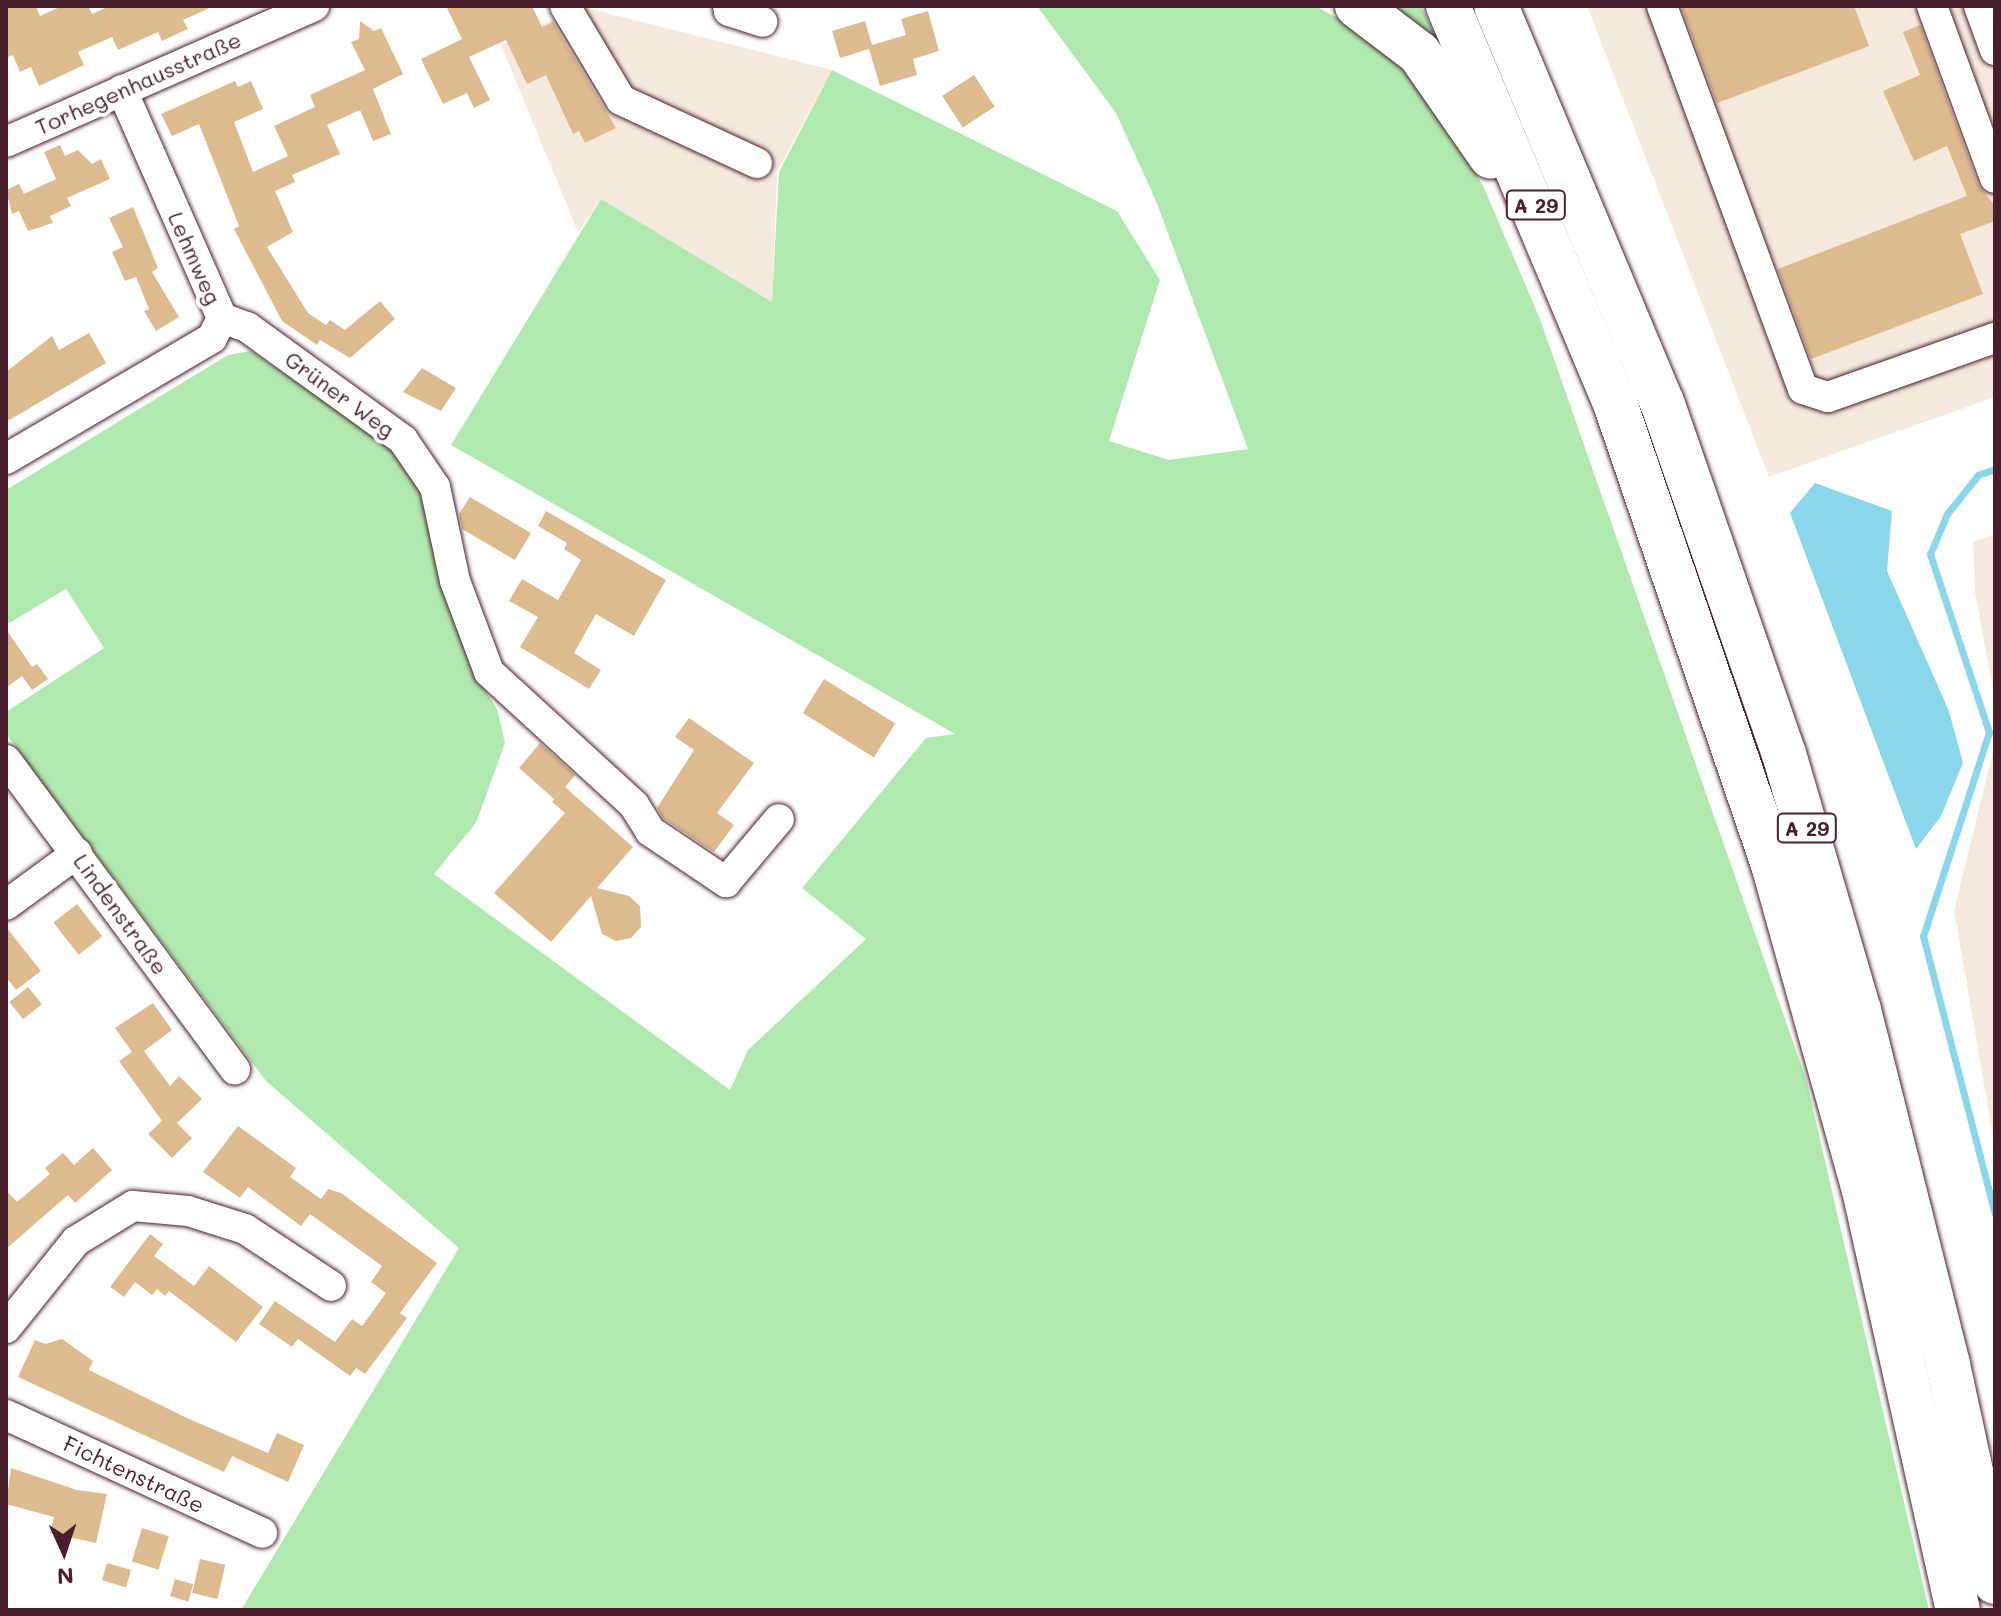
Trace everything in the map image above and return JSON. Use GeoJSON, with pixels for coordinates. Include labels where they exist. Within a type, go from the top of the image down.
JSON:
{"type":"FeatureCollection","features":[{"type":"Feature","properties":{"kind":"highway"},"geometry":{"type":"LineString","coordinates":[[1357,6],[1419,53],[1464,112],[1504,182],[1588,383],[1616,406]]}},
{"type":"Feature","properties":{"kind":"highway","name":"A 29"},"geometry":{"type":"LineString","coordinates":[[1448,6],[1616,406],[1726,717],[1790,922],[1864,1190],[1958,1610]]}},
{"type":"Feature","properties":{"kind":"highway","name":"A 29"},"geometry":{"type":"LineString","coordinates":[[1496,6],[1662,402],[1788,768],[1875,1069],[1995,1582]]}},
{"type":"Feature","properties":{"kind":"street","name":"Torhegenhausstraße"},"geometry":{"type":"LineString","coordinates":[[6,142],[314,6]]}},
{"type":"Feature","properties":{"kind":"street"},"geometry":{"type":"LineString","coordinates":[[565,6],[621,100],[757,163]]}},
{"type":"Feature","properties":{"kind":"street"},"geometry":{"type":"LineString","coordinates":[[728,6],[729,11],[762,22]]}},
{"type":"Feature","properties":{"kind":"street"},"geometry":{"type":"LineString","coordinates":[[1662,6],[1803,389],[1828,397],[1995,338]]}},
{"type":"Feature","properties":{"kind":"street"},"geometry":{"type":"LineString","coordinates":[[1932,6],[1995,178]]}},
{"type":"Feature","properties":{"kind":"street"},"geometry":{"type":"LineString","coordinates":[[1979,6],[1995,50]]}},
{"type":"Feature","properties":{"kind":"street","name":"Lehmweg"},"geometry":{"type":"LineString","coordinates":[[6,459],[212,338],[222,318],[122,90]]}},
{"type":"Feature","properties":{"kind":"street","name":"Grüner Weg"},"geometry":{"type":"LineString","coordinates":[[222,318],[247,327],[403,440],[435,487],[455,581],[489,672],[634,805],[650,831],[726,882],[779,819]]}},
{"type":"Feature","properties":{"kind":"street","name":"Lindenstraße"},"geometry":{"type":"LineString","coordinates":[[6,760],[235,1070]]}},
{"type":"Feature","properties":{"kind":"street"},"geometry":{"type":"LineString","coordinates":[[6,905],[77,853]]}},
{"type":"Feature","properties":{"kind":"street"},"geometry":{"type":"LineString","coordinates":[[6,1328],[76,1241],[133,1206],[188,1211],[245,1229],[331,1286]]}},
{"type":"Feature","properties":{"kind":"street","name":"Fichtenstraße"},"geometry":{"type":"LineString","coordinates":[[6,1415],[262,1533]]}},
{"type":"Feature","properties":{"kind":"shaded area"},"geometry":{"type":"Polygon","coordinates":[[[579,6],[832,70],[777,172],[772,303],[601,199],[578,232],[501,45],[579,6]]]}},
{"type":"Feature","properties":{"kind":"shaded area"},"geometry":{"type":"Polygon","coordinates":[[[1587,6],[1995,6],[1995,397],[1769,477],[1587,6]]]}},
{"type":"Feature","properties":{"kind":"shaded area"},"geometry":{"type":"Polygon","coordinates":[[[1995,534],[1995,700],[1975,593],[1973,542],[1995,534]]]}},
{"type":"Feature","properties":{"kind":"shaded area"},"geometry":{"type":"Polygon","coordinates":[[[1995,744],[1995,1149],[1954,910],[1995,744]]]}},
{"type":"Feature","properties":{"kind":"green space"},"geometry":{"type":"Polygon","coordinates":[[[1037,6],[1316,6],[1367,35],[1415,78],[1451,126],[1485,190],[1540,319],[1806,1079],[1929,1610],[241,1610],[459,1248],[266,1081],[6,734],[6,712],[104,648],[66,589],[6,625],[6,490],[228,355],[251,351],[392,448],[426,487],[472,670],[497,709],[505,743],[476,823],[434,874],[730,1090],[748,1050],[866,939],[802,888],[926,738],[955,734],[451,445],[601,199],[772,302],[779,172],[832,70],[1117,211],[1160,280],[1109,441],[1169,460],[1248,449],[1156,201],[1116,113],[1037,6]]]}},
{"type":"Feature","properties":{"kind":"green space"},"geometry":{"type":"Polygon","coordinates":[[[1371,6],[1421,6],[1453,74],[1371,6]]]}},
{"type":"Feature","properties":{"kind":"water"},"geometry":{"type":"Polygon","coordinates":[[[1815,483],[1892,511],[1887,571],[1949,711],[1963,763],[1941,816],[1916,849],[1790,513],[1815,483]]]}},
{"type":"Feature","properties":{"kind":"building"},"geometry":{"type":"Polygon","coordinates":[[[6,6],[36,6],[40,16],[62,6],[88,6],[92,14],[110,6],[214,6],[183,20],[188,29],[162,41],[158,32],[118,50],[112,37],[78,52],[84,65],[39,86],[31,67],[20,72],[13,55],[6,58],[6,6]]]}},
{"type":"Feature","properties":{"kind":"building"},"geometry":{"type":"Polygon","coordinates":[[[446,6],[532,6],[542,27],[553,22],[616,128],[585,143],[579,131],[573,134],[546,75],[527,84],[506,40],[469,57],[490,100],[474,108],[467,93],[443,104],[421,59],[462,39],[446,6]]]}},
{"type":"Feature","properties":{"kind":"building"},"geometry":{"type":"Polygon","coordinates":[[[1681,6],[1854,6],[1869,46],[1717,103],[1681,6]]]}},
{"type":"Feature","properties":{"kind":"building"},"geometry":{"type":"Polygon","coordinates":[[[928,11],[939,51],[913,59],[917,75],[880,86],[869,49],[840,58],[832,31],[865,21],[872,45],[906,35],[901,19],[928,11]]]}},
{"type":"Feature","properties":{"kind":"building"},"geometry":{"type":"Polygon","coordinates":[[[360,21],[374,31],[381,28],[403,74],[373,89],[391,134],[373,141],[360,110],[327,125],[340,154],[292,175],[295,182],[275,191],[293,232],[267,247],[308,313],[326,325],[330,320],[345,330],[380,301],[395,319],[350,358],[320,340],[317,345],[282,321],[234,229],[239,226],[199,124],[172,136],[161,114],[235,81],[238,87],[251,81],[263,109],[234,122],[253,172],[288,156],[274,126],[315,107],[310,95],[365,70],[351,42],[359,39],[360,21]]]}},
{"type":"Feature","properties":{"kind":"building"},"geometry":{"type":"Polygon","coordinates":[[[1920,25],[1978,184],[1995,206],[1995,221],[1960,234],[1983,294],[1811,359],[1778,269],[1967,196],[1947,146],[1914,161],[1883,91],[1920,75],[1903,32],[1920,25]]]}},
{"type":"Feature","properties":{"kind":"building"},"geometry":{"type":"Polygon","coordinates":[[[974,75],[995,107],[963,128],[942,96],[974,75]]]}},
{"type":"Feature","properties":{"kind":"building"},"geometry":{"type":"Polygon","coordinates":[[[60,145],[65,156],[78,150],[92,164],[101,159],[110,179],[67,198],[71,206],[50,216],[53,223],[28,231],[19,211],[12,214],[6,190],[19,184],[24,194],[56,179],[44,152],[60,145]]]}},
{"type":"Feature","properties":{"kind":"building"},"geometry":{"type":"Polygon","coordinates":[[[133,207],[158,268],[152,272],[179,317],[156,331],[144,311],[149,309],[136,277],[125,281],[112,252],[123,247],[109,218],[133,207]]]}},
{"type":"Feature","properties":{"kind":"building"},"geometry":{"type":"Polygon","coordinates":[[[89,333],[106,363],[6,422],[6,372],[52,336],[59,350],[89,333]]]}},
{"type":"Feature","properties":{"kind":"building"},"geometry":{"type":"Polygon","coordinates":[[[422,368],[456,388],[441,411],[403,392],[422,368]]]}},
{"type":"Feature","properties":{"kind":"building"},"geometry":{"type":"Polygon","coordinates":[[[470,497],[531,533],[515,560],[462,529],[459,514],[470,497]]]}},
{"type":"Feature","properties":{"kind":"building"},"geometry":{"type":"Polygon","coordinates":[[[546,511],[666,580],[634,636],[596,614],[574,653],[601,670],[589,689],[520,647],[538,617],[509,601],[522,579],[558,600],[581,560],[564,549],[567,543],[538,526],[546,511]]]}},
{"type":"Feature","properties":{"kind":"building"},"geometry":{"type":"Polygon","coordinates":[[[6,629],[32,667],[37,664],[48,679],[32,690],[22,676],[6,688],[6,629]]]}},
{"type":"Feature","properties":{"kind":"building"},"geometry":{"type":"Polygon","coordinates":[[[824,679],[895,724],[874,757],[803,713],[824,679]]]}},
{"type":"Feature","properties":{"kind":"building"},"geometry":{"type":"Polygon","coordinates":[[[689,718],[754,763],[717,813],[734,825],[714,852],[663,818],[657,808],[694,750],[675,737],[689,718]]]}},
{"type":"Feature","properties":{"kind":"building"},"geometry":{"type":"Polygon","coordinates":[[[540,743],[575,775],[565,787],[633,847],[597,888],[629,896],[640,906],[641,927],[631,938],[616,941],[602,934],[591,896],[551,942],[494,893],[565,813],[552,802],[563,789],[554,799],[519,768],[540,743]]]}},
{"type":"Feature","properties":{"kind":"building"},"geometry":{"type":"Polygon","coordinates":[[[77,904],[102,936],[79,955],[53,922],[77,904]]]}},
{"type":"Feature","properties":{"kind":"building"},"geometry":{"type":"Polygon","coordinates":[[[6,927],[41,971],[16,990],[6,977],[6,927]]]}},
{"type":"Feature","properties":{"kind":"building"},"geometry":{"type":"Polygon","coordinates":[[[28,987],[42,1004],[23,1019],[9,1002],[28,987]]]}},
{"type":"Feature","properties":{"kind":"building"},"geometry":{"type":"Polygon","coordinates":[[[153,1003],[172,1030],[144,1051],[170,1086],[179,1076],[202,1099],[177,1123],[192,1138],[172,1158],[148,1134],[162,1121],[119,1061],[132,1052],[115,1028],[153,1003]]]}},
{"type":"Feature","properties":{"kind":"building"},"geometry":{"type":"Polygon","coordinates":[[[238,1126],[296,1168],[290,1177],[321,1199],[328,1189],[341,1193],[437,1263],[400,1313],[407,1318],[365,1374],[356,1368],[350,1376],[298,1339],[292,1347],[259,1324],[275,1301],[335,1342],[352,1319],[362,1326],[386,1293],[371,1282],[382,1266],[310,1214],[301,1226],[248,1187],[240,1198],[203,1172],[238,1126]]]}},
{"type":"Feature","properties":{"kind":"building"},"geometry":{"type":"Polygon","coordinates":[[[93,1148],[112,1170],[75,1203],[68,1195],[6,1249],[6,1190],[17,1202],[50,1174],[45,1168],[63,1153],[74,1165],[93,1148]]]}},
{"type":"Feature","properties":{"kind":"building"},"geometry":{"type":"Polygon","coordinates":[[[150,1234],[163,1244],[154,1256],[194,1286],[209,1266],[263,1307],[236,1342],[169,1291],[165,1296],[157,1289],[152,1295],[135,1282],[124,1297],[110,1287],[150,1234]]]}},
{"type":"Feature","properties":{"kind":"building"},"geometry":{"type":"Polygon","coordinates":[[[62,1339],[93,1361],[89,1370],[187,1418],[268,1453],[277,1433],[304,1445],[288,1482],[232,1456],[224,1472],[18,1377],[35,1340],[45,1344],[62,1339]]]}},
{"type":"Feature","properties":{"kind":"building"},"geometry":{"type":"Polygon","coordinates":[[[11,1468],[77,1490],[107,1494],[96,1543],[50,1533],[54,1517],[6,1504],[11,1468]]]}},
{"type":"Feature","properties":{"kind":"building"},"geometry":{"type":"Polygon","coordinates":[[[142,1528],[169,1536],[159,1570],[132,1561],[142,1528]]]}},
{"type":"Feature","properties":{"kind":"building"},"geometry":{"type":"Polygon","coordinates":[[[200,1559],[225,1565],[217,1599],[192,1593],[200,1559]]]}},
{"type":"Feature","properties":{"kind":"building"},"geometry":{"type":"Polygon","coordinates":[[[107,1563],[131,1570],[126,1587],[102,1580],[107,1563]]]}},
{"type":"Feature","properties":{"kind":"building"},"geometry":{"type":"Polygon","coordinates":[[[175,1579],[193,1584],[188,1602],[170,1596],[175,1579]]]}},
{"type":"Feature","properties":{"kind":"waterway"},"geometry":{"type":"LineString","coordinates":[[1995,469],[1978,475],[1947,514],[1930,554],[1989,732],[1923,936],[1995,1214]]}}]}
